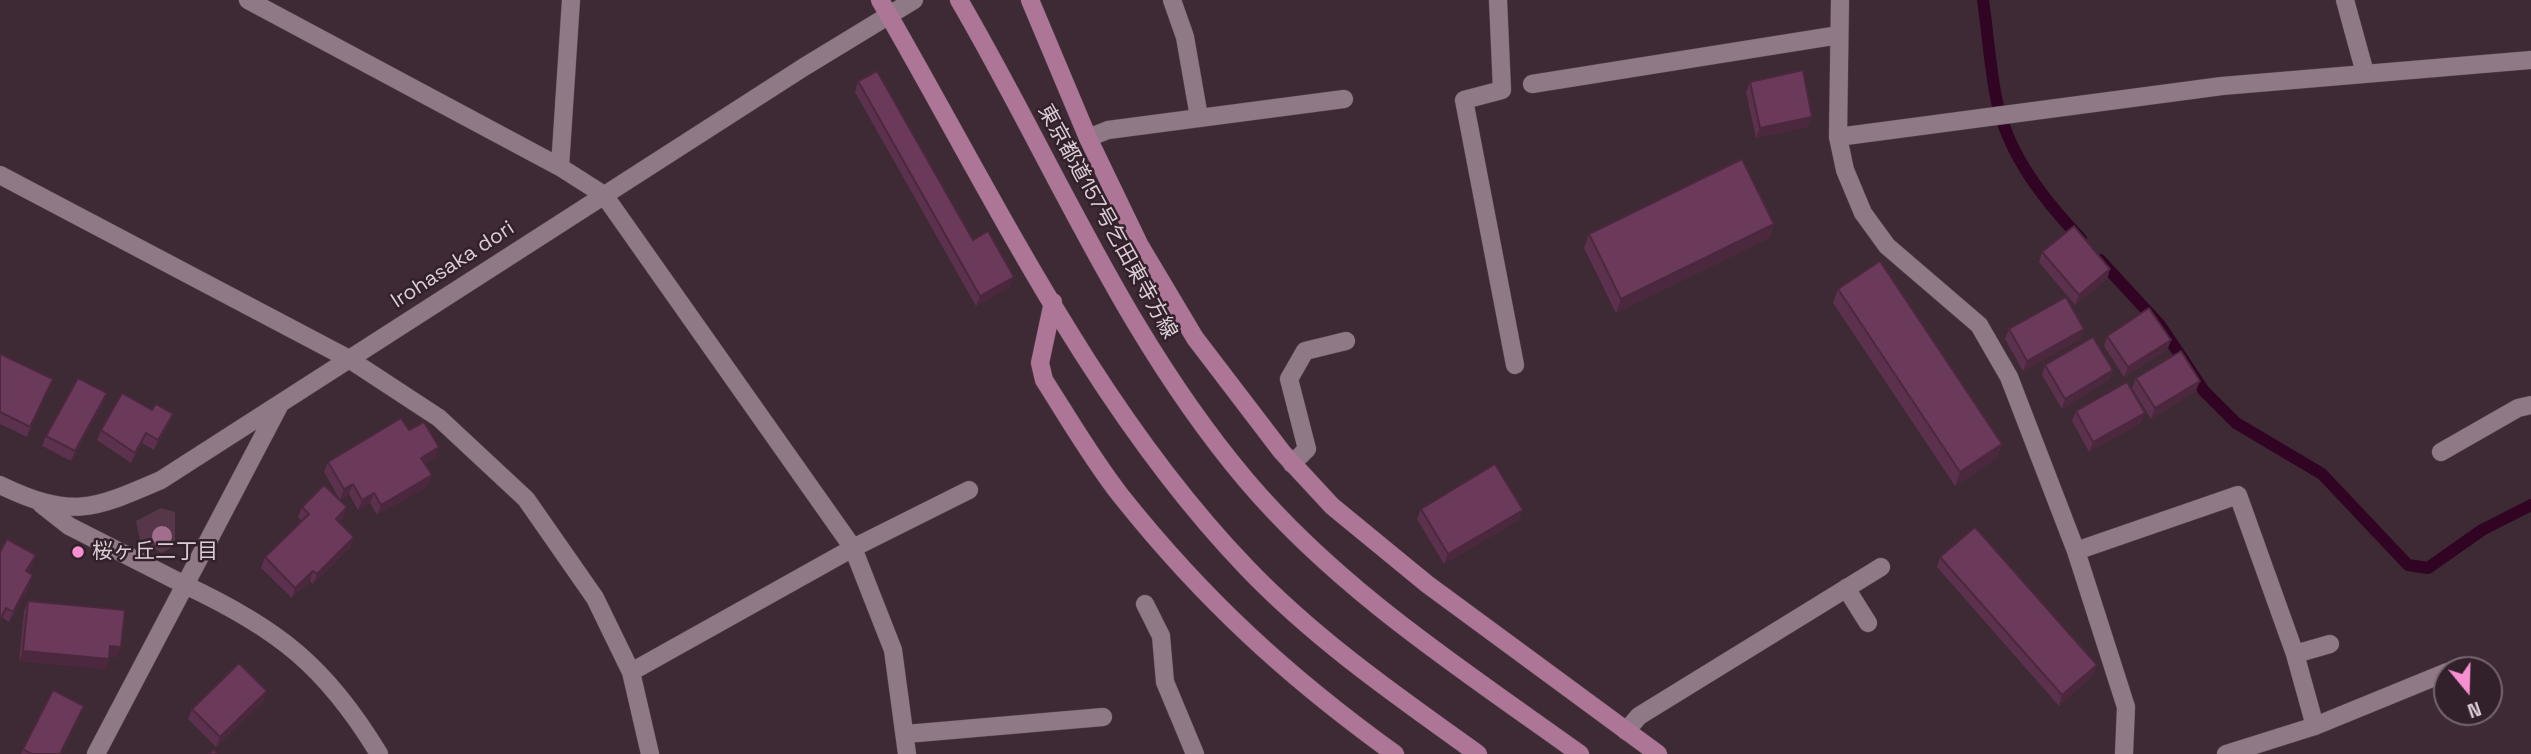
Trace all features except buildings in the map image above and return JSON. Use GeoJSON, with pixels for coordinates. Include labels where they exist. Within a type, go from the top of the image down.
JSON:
{"type":"FeatureCollection","features":[{"type":"Feature","properties":{"kind":"main road","name":"東京都道157号乞田東寺方線"},"geometry":{"type":"LineString","coordinates":[[959,0],[1104,272],[1154,354],[1246,480],[1294,533],[1396,622],[1580,754]]}},
{"type":"Feature","properties":{"kind":"main road"},"geometry":{"type":"LineString","coordinates":[[1030,0],[1088,138],[1139,244],[1195,338],[1292,464],[1332,506],[1427,584],[1658,754]]}},
{"type":"Feature","properties":{"kind":"main road"},"geometry":{"type":"LineString","coordinates":[[885,8],[1103,386],[1157,461],[1247,568],[1356,667],[1478,754]]}},
{"type":"Feature","properties":{"kind":"main road"},"geometry":{"type":"LineString","coordinates":[[1053,302],[1042,344],[1040,363],[1044,380],[1120,494],[1209,598],[1269,656],[1329,707],[1395,754]]}},
{"type":"Feature","properties":{"kind":"street"},"geometry":{"type":"LineString","coordinates":[[248,0],[560,167],[604,195],[853,548],[893,650],[907,754]]}},
{"type":"Feature","properties":{"kind":"street"},"geometry":{"type":"LineString","coordinates":[[560,167],[571,0]]}},
{"type":"Feature","properties":{"kind":"street","name":"Irohasaka dori"},"geometry":{"type":"LineString","coordinates":[[0,485],[41,504],[79,509],[114,500],[161,480],[604,195],[885,8],[914,0]]}},
{"type":"Feature","properties":{"kind":"street"},"geometry":{"type":"LineString","coordinates":[[1172,0],[1185,37],[1199,117]]}},
{"type":"Feature","properties":{"kind":"street"},"geometry":{"type":"LineString","coordinates":[[1498,0],[1502,90],[1464,100],[1515,365]]}},
{"type":"Feature","properties":{"kind":"street"},"geometry":{"type":"LineString","coordinates":[[1840,0],[1838,137],[1845,170],[1863,213],[1887,246],[1979,325],[2010,377],[2077,551],[2126,707],[2124,754]]}},
{"type":"Feature","properties":{"kind":"street"},"geometry":{"type":"LineString","coordinates":[[2344,0],[2365,73]]}},
{"type":"Feature","properties":{"kind":"street"},"geometry":{"type":"LineString","coordinates":[[1532,84],[1589,72],[1839,35]]}},
{"type":"Feature","properties":{"kind":"street"},"geometry":{"type":"LineString","coordinates":[[1838,137],[2222,86],[2531,60]]}},
{"type":"Feature","properties":{"kind":"street"},"geometry":{"type":"LineString","coordinates":[[1088,138],[1108,130],[1344,99]]}},
{"type":"Feature","properties":{"kind":"street"},"geometry":{"type":"LineString","coordinates":[[0,175],[349,359],[439,418],[526,499],[595,598],[631,672],[650,754]]}},
{"type":"Feature","properties":{"kind":"street"},"geometry":{"type":"LineString","coordinates":[[1292,464],[1307,449],[1289,379],[1305,351],[1346,341]]}},
{"type":"Feature","properties":{"kind":"street"},"geometry":{"type":"LineString","coordinates":[[96,754],[281,403]]}},
{"type":"Feature","properties":{"kind":"street"},"geometry":{"type":"LineString","coordinates":[[2441,452],[2518,408],[2531,405]]}},
{"type":"Feature","properties":{"kind":"street"},"geometry":{"type":"LineString","coordinates":[[631,672],[853,548],[969,490]]}},
{"type":"Feature","properties":{"kind":"street"},"geometry":{"type":"LineString","coordinates":[[2077,551],[2238,495],[2295,654],[2315,726]]}},
{"type":"Feature","properties":{"kind":"street"},"geometry":{"type":"LineString","coordinates":[[41,504],[69,526],[225,604],[282,638],[322,674],[354,713],[379,754]]}},
{"type":"Feature","properties":{"kind":"street"},"geometry":{"type":"LineString","coordinates":[[1626,731],[1639,716],[1881,567]]}},
{"type":"Feature","properties":{"kind":"street"},"geometry":{"type":"LineString","coordinates":[[1846,588],[1868,623]]}},
{"type":"Feature","properties":{"kind":"street"},"geometry":{"type":"LineString","coordinates":[[1145,604],[1161,636],[1166,682],[1195,754]]}},
{"type":"Feature","properties":{"kind":"street"},"geometry":{"type":"LineString","coordinates":[[2295,654],[2330,644]]}},
{"type":"Feature","properties":{"kind":"street"},"geometry":{"type":"LineString","coordinates":[[2226,754],[2315,726],[2433,678]]}},
{"type":"Feature","properties":{"kind":"street"},"geometry":{"type":"LineString","coordinates":[[906,734],[1103,717]]}},
{"type":"Feature","properties":{"kind":"shaded area"},"geometry":{"type":"Polygon","coordinates":[[[161,508],[175,512],[175,546],[161,553],[140,540],[136,521],[161,508]]]}},
{"type":"Feature","properties":{"kind":"waterway"},"geometry":{"type":"LineString","coordinates":[[1983,0],[1997,102],[2010,141],[2041,193],[2081,239]]}},
{"type":"Feature","properties":{"kind":"waterway"},"geometry":{"type":"LineString","coordinates":[[2100,260],[2160,325],[2204,391],[2236,423],[2322,474],[2408,565],[2428,568],[2482,530],[2531,505]]}},
{"type":"Feature","properties":{"kind":"place","name":"桜ヶ丘二丁目"},"geometry":{"type":"Point","coordinates":[78,552]}}]}
